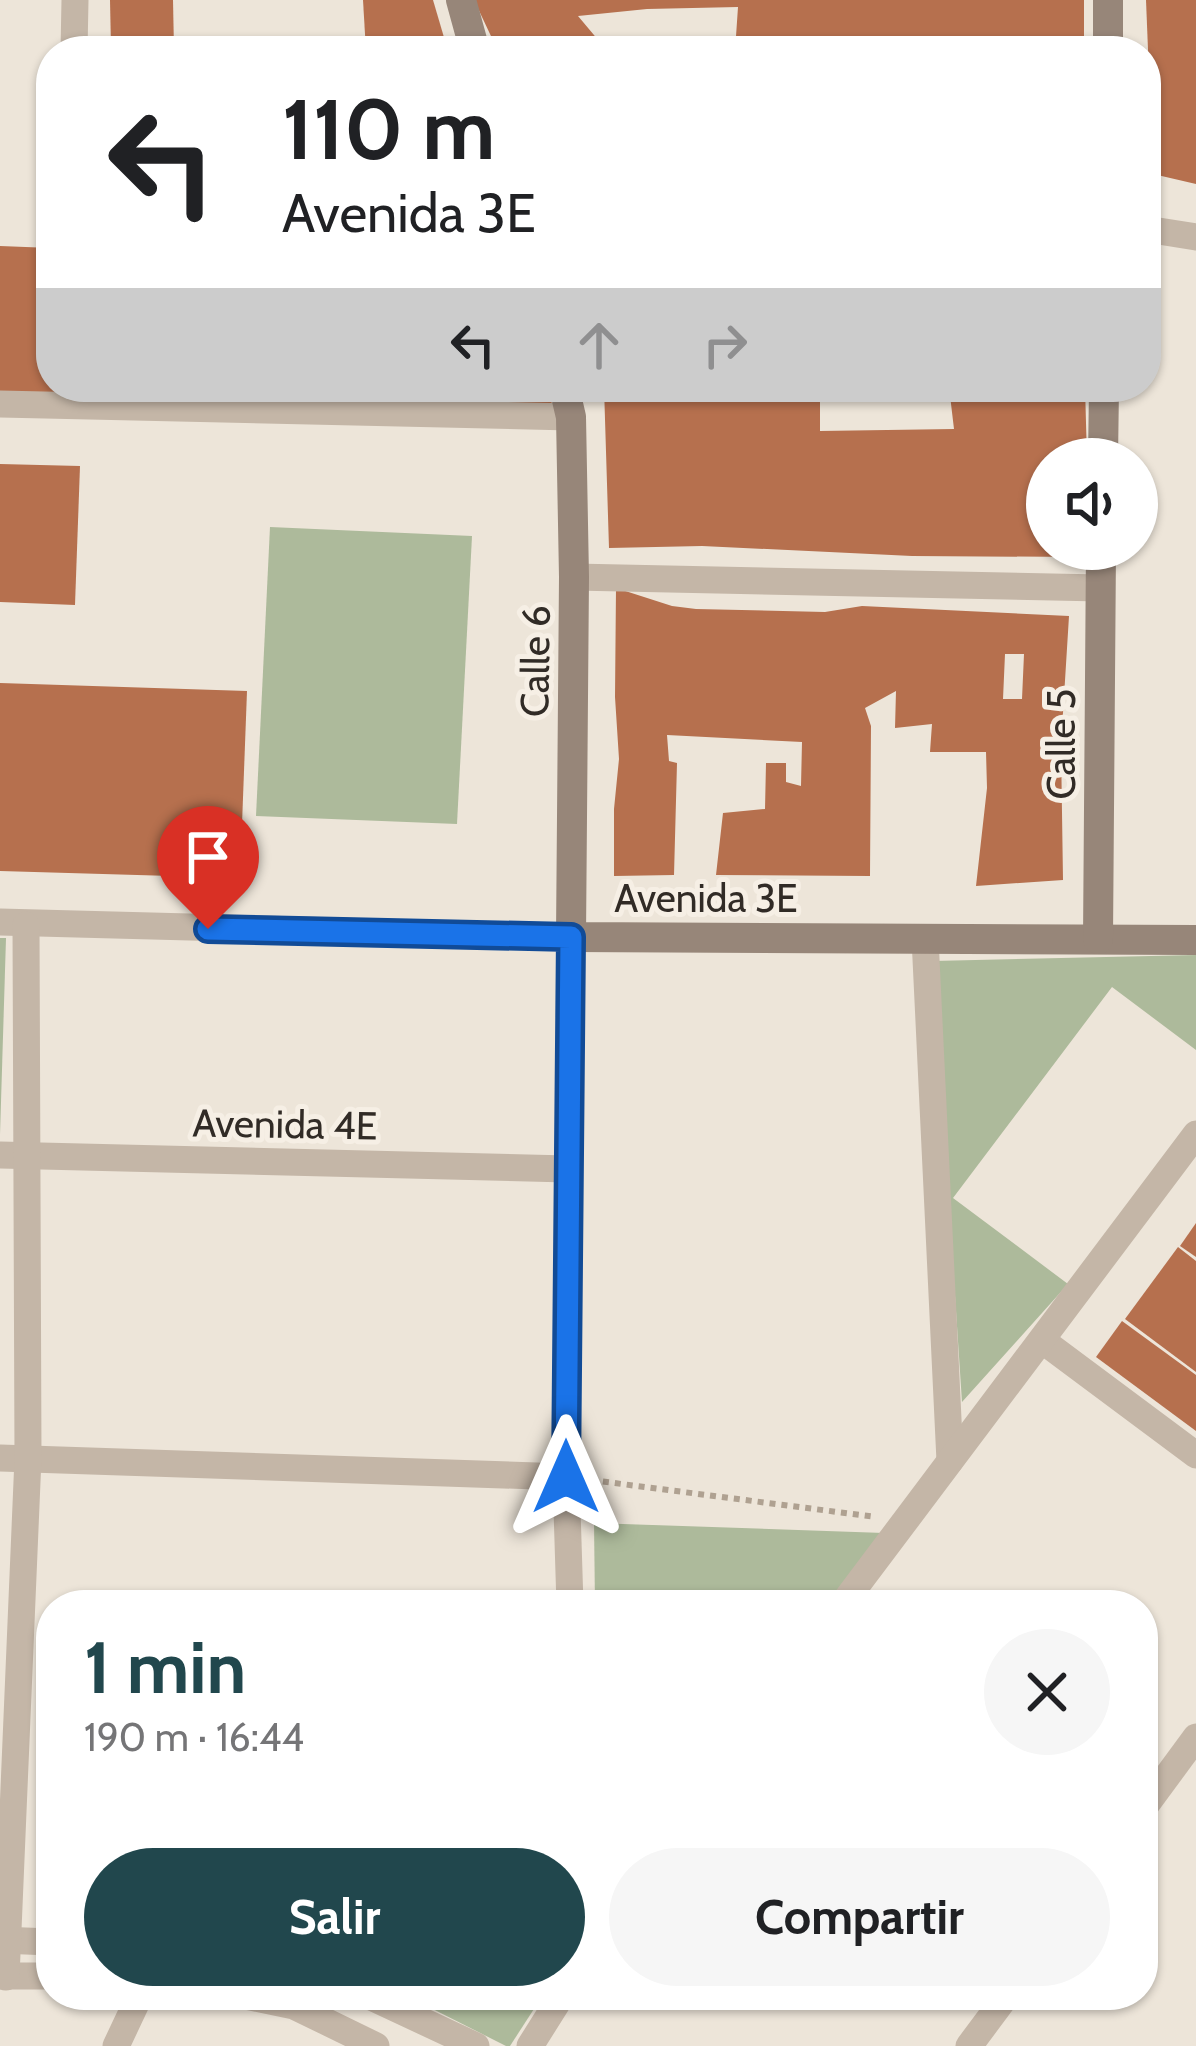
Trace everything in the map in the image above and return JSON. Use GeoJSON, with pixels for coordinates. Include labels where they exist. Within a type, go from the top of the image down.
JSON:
{"type":"FeatureCollection","features":[{"type":"Feature","properties":{"kind":"street"},"geometry":{"type":"LineString","coordinates":[[74,36],[75,0]]}},
{"type":"Feature","properties":{"kind":"street"},"geometry":{"type":"LineString","coordinates":[[461,0],[471,36]]}},
{"type":"Feature","properties":{"kind":"street"},"geometry":{"type":"LineString","coordinates":[[1108,0],[1108,36]]}},
{"type":"Feature","properties":{"kind":"street"},"geometry":{"type":"LineString","coordinates":[[1161,231],[1196,237]]}},
{"type":"Feature","properties":{"kind":"street"},"geometry":{"type":"LineString","coordinates":[[0,404],[568,402]]}},
{"type":"Feature","properties":{"kind":"street","name":"Calle 6"},"geometry":{"type":"LineString","coordinates":[[568,402],[574,577],[571,937]]}},
{"type":"Feature","properties":{"kind":"street"},"geometry":{"type":"LineString","coordinates":[[1103,438],[1104,402]]}},
{"type":"Feature","properties":{"kind":"street","name":"Calle 5"},"geometry":{"type":"LineString","coordinates":[[1098,939],[1101,570]]}},
{"type":"Feature","properties":{"kind":"street"},"geometry":{"type":"LineString","coordinates":[[574,577],[1101,588]]}},
{"type":"Feature","properties":{"kind":"street"},"geometry":{"type":"LineString","coordinates":[[13,924],[14,1458],[3,1976],[36,1976]]}},
{"type":"Feature","properties":{"kind":"street","name":"Avenida 3E"},"geometry":{"type":"LineString","coordinates":[[13,924],[571,937],[1196,940]]}},
{"type":"Feature","properties":{"kind":"street"},"geometry":{"type":"LineString","coordinates":[[570,1590],[566,1477],[571,937]]}},
{"type":"Feature","properties":{"kind":"street"},"geometry":{"type":"LineString","coordinates":[[925,938],[950,1461]]}},
{"type":"Feature","properties":{"kind":"street"},"geometry":{"type":"LineString","coordinates":[[853,1590],[1196,1134]]}},
{"type":"Feature","properties":{"kind":"street","name":"Avenida 4E"},"geometry":{"type":"LineString","coordinates":[[13,1156],[568,1169]]}},
{"type":"Feature","properties":{"kind":"street"},"geometry":{"type":"LineString","coordinates":[[1043,1341],[1196,1455]]}},
{"type":"Feature","properties":{"kind":"street"},"geometry":{"type":"LineString","coordinates":[[14,1458],[566,1477]]}},
{"type":"Feature","properties":{"kind":"street"},"geometry":{"type":"LineString","coordinates":[[1158,1789],[1196,1737]]}},
{"type":"Feature","properties":{"kind":"street"},"geometry":{"type":"LineString","coordinates":[[3,1940],[36,1941]]}},
{"type":"Feature","properties":{"kind":"street"},"geometry":{"type":"LineString","coordinates":[[116,2046],[133,2010]]}},
{"type":"Feature","properties":{"kind":"street"},"geometry":{"type":"LineString","coordinates":[[313,2010],[376,2046]]}},
{"type":"Feature","properties":{"kind":"street"},"geometry":{"type":"LineString","coordinates":[[399,2010],[476,2046]]}},
{"type":"Feature","properties":{"kind":"street"},"geometry":{"type":"LineString","coordinates":[[530,2046],[553,2010]]}},
{"type":"Feature","properties":{"kind":"street"},"geometry":{"type":"LineString","coordinates":[[969,2046],[995,2010]]}},
{"type":"Feature","properties":{"kind":"path"},"geometry":{"type":"LineString","coordinates":[[566,1477],[903,1521]]}},
{"type":"Feature","properties":{"kind":"green space"},"geometry":{"type":"Polygon","coordinates":[[[270,527],[472,536],[457,824],[256,816],[270,527]]]}},
{"type":"Feature","properties":{"kind":"green space"},"geometry":{"type":"Polygon","coordinates":[[[0,938],[6,938],[0,1135],[0,938]]]}},
{"type":"Feature","properties":{"kind":"green space"},"geometry":{"type":"Polygon","coordinates":[[[1196,955],[1196,1050],[1112,987],[953,1198],[1068,1284],[962,1402],[933,961],[1196,955]]]}},
{"type":"Feature","properties":{"kind":"green space"},"geometry":{"type":"Polygon","coordinates":[[[594,1523],[884,1533],[842,1590],[595,1590],[594,1523]]]}},
{"type":"Feature","properties":{"kind":"green space"},"geometry":{"type":"Polygon","coordinates":[[[435,2010],[533,2010],[506,2046],[435,2010]]]}},
{"type":"Feature","properties":{"kind":"building"},"geometry":{"type":"Polygon","coordinates":[[[110,0],[173,0],[174,36],[111,36],[110,0]]]}},
{"type":"Feature","properties":{"kind":"building"},"geometry":{"type":"Polygon","coordinates":[[[363,0],[433,0],[444,36],[365,36],[363,0]]]}},
{"type":"Feature","properties":{"kind":"building"},"geometry":{"type":"Polygon","coordinates":[[[474,0],[1084,0],[1084,36],[736,36],[738,7],[578,16],[595,36],[491,36],[474,0]]]}},
{"type":"Feature","properties":{"kind":"building"},"geometry":{"type":"Polygon","coordinates":[[[1146,0],[1196,0],[1196,184],[1161,176],[1161,36],[1147,36],[1146,0]]]}},
{"type":"Feature","properties":{"kind":"building"},"geometry":{"type":"Polygon","coordinates":[[[0,246],[36,247],[36,396],[0,395],[0,246]]]}},
{"type":"Feature","properties":{"kind":"building"},"geometry":{"type":"Polygon","coordinates":[[[396,402],[552,402],[553,407],[396,402]]]}},
{"type":"Feature","properties":{"kind":"building"},"geometry":{"type":"Polygon","coordinates":[[[604,402],[820,402],[820,431],[954,429],[951,402],[1085,402],[1086,438],[1026,438],[1026,557],[702,546],[609,548],[604,402]]]}},
{"type":"Feature","properties":{"kind":"building"},"geometry":{"type":"Polygon","coordinates":[[[0,464],[80,466],[75,605],[0,602],[0,464]]]}},
{"type":"Feature","properties":{"kind":"building"},"geometry":{"type":"Polygon","coordinates":[[[616,588],[696,609],[825,612],[862,606],[1069,616],[1061,745],[1063,880],[976,886],[987,788],[986,752],[930,752],[932,724],[895,728],[896,691],[865,708],[871,726],[870,876],[716,875],[723,813],[765,809],[766,763],[786,763],[786,782],[801,786],[802,742],[667,735],[669,761],[677,763],[674,875],[614,876],[619,759],[616,588]],[[1005,654],[1003,699],[1022,699],[1024,654],[1005,654]]]}},
{"type":"Feature","properties":{"kind":"building"},"geometry":{"type":"Polygon","coordinates":[[[0,683],[247,691],[240,878],[0,871],[0,683]]]}},
{"type":"Feature","properties":{"kind":"building"},"geometry":{"type":"Polygon","coordinates":[[[1196,1223],[1196,1257],[1180,1246],[1196,1223]]]}},
{"type":"Feature","properties":{"kind":"building"},"geometry":{"type":"Polygon","coordinates":[[[1178,1247],[1196,1261],[1196,1372],[1125,1319],[1178,1247]]]}},
{"type":"Feature","properties":{"kind":"building"},"geometry":{"type":"Polygon","coordinates":[[[1122,1321],[1196,1375],[1196,1431],[1096,1357],[1122,1321]]]}},
{"type":"Feature","properties":{"kind":"route"},"geometry":{"type":"LineString","coordinates":[[208,929],[571,937],[566,1477]]}}]}
